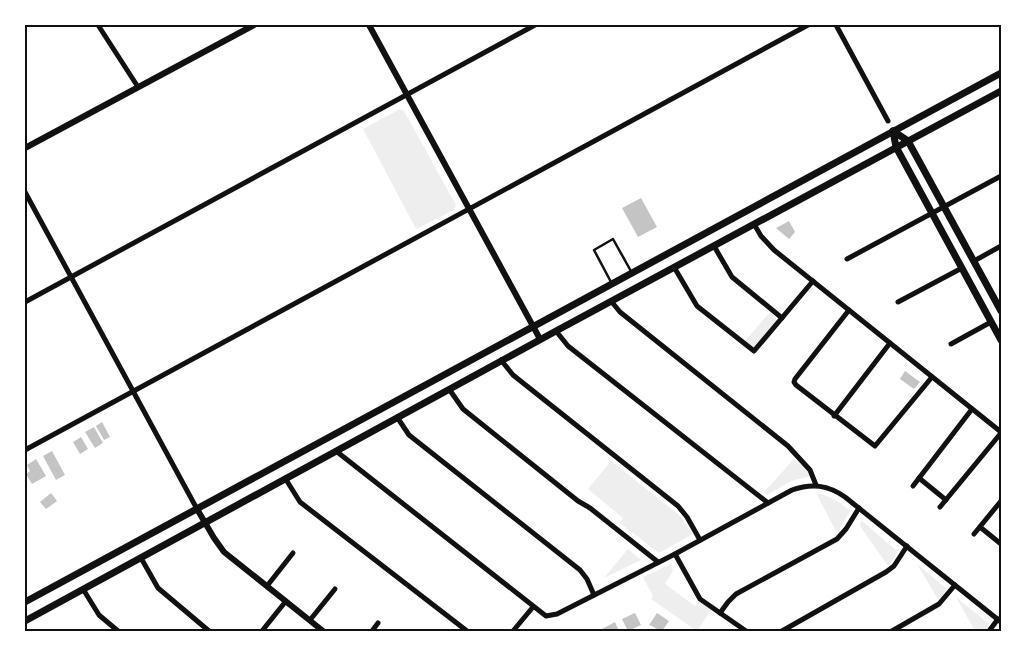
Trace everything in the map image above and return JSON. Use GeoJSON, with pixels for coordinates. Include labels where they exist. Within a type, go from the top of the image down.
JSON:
{"type":"FeatureCollection","features":[{"type":"Feature","properties":{"kind":"main road"},"geometry":{"type":"LineString","coordinates":[[25,602],[1001,73]]}},
{"type":"Feature","properties":{"kind":"main road"},"geometry":{"type":"LineString","coordinates":[[25,621],[501,360],[1001,91]]}},
{"type":"Feature","properties":{"kind":"main road"},"geometry":{"type":"LineString","coordinates":[[893,131],[908,141],[1001,311]]}},
{"type":"Feature","properties":{"kind":"main road"},"geometry":{"type":"LineString","coordinates":[[893,131],[896,147],[1001,340]]}},
{"type":"Feature","properties":{"kind":"street"},"geometry":{"type":"LineString","coordinates":[[98,25],[138,87]]}},
{"type":"Feature","properties":{"kind":"street"},"geometry":{"type":"LineString","coordinates":[[25,148],[254,25]]}},
{"type":"Feature","properties":{"kind":"street"},"geometry":{"type":"LineString","coordinates":[[369,25],[540,339]]}},
{"type":"Feature","properties":{"kind":"street"},"geometry":{"type":"LineString","coordinates":[[25,302],[535,25]]}},
{"type":"Feature","properties":{"kind":"street"},"geometry":{"type":"LineString","coordinates":[[25,450],[808,25]]}},
{"type":"Feature","properties":{"kind":"street"},"geometry":{"type":"LineString","coordinates":[[836,25],[888,121]]}},
{"type":"Feature","properties":{"kind":"street"},"geometry":{"type":"LineString","coordinates":[[847,259],[1001,176]]}},
{"type":"Feature","properties":{"kind":"street"},"geometry":{"type":"LineString","coordinates":[[25,192],[214,538],[224,552],[323,631]]}},
{"type":"Feature","properties":{"kind":"street"},"geometry":{"type":"LineString","coordinates":[[754,224],[770,246],[1001,432],[940,507]]}},
{"type":"Feature","properties":{"kind":"street"},"geometry":{"type":"LineString","coordinates":[[714,246],[732,277],[782,318]]}},
{"type":"Feature","properties":{"kind":"street"},"geometry":{"type":"LineString","coordinates":[[974,261],[1001,246]]}},
{"type":"Feature","properties":{"kind":"street"},"geometry":{"type":"LineString","coordinates":[[674,268],[697,306],[754,351],[813,281]]}},
{"type":"Feature","properties":{"kind":"street"},"geometry":{"type":"LineString","coordinates":[[898,302],[962,268]]}},
{"type":"Feature","properties":{"kind":"street"},"geometry":{"type":"LineString","coordinates":[[611,301],[620,312],[788,446],[810,470],[816,485]]}},
{"type":"Feature","properties":{"kind":"street"},"geometry":{"type":"LineString","coordinates":[[850,310],[794,382],[796,385],[875,446],[932,377]]}},
{"type":"Feature","properties":{"kind":"street"},"geometry":{"type":"LineString","coordinates":[[951,344],[991,322]]}},
{"type":"Feature","properties":{"kind":"street"},"geometry":{"type":"LineString","coordinates":[[556,331],[568,346],[768,503]]}},
{"type":"Feature","properties":{"kind":"street"},"geometry":{"type":"LineString","coordinates":[[834,416],[890,343]]}},
{"type":"Feature","properties":{"kind":"street"},"geometry":{"type":"LineString","coordinates":[[501,360],[513,375],[678,506],[687,517],[700,540]]}},
{"type":"Feature","properties":{"kind":"street"},"geometry":{"type":"LineString","coordinates":[[449,389],[463,409],[658,562]]}},
{"type":"Feature","properties":{"kind":"street"},"geometry":{"type":"LineString","coordinates":[[913,486],[972,409]]}},
{"type":"Feature","properties":{"kind":"street"},"geometry":{"type":"LineString","coordinates":[[397,417],[409,435],[576,567],[587,579],[594,595]]}},
{"type":"Feature","properties":{"kind":"street"},"geometry":{"type":"LineString","coordinates":[[336,451],[543,615],[556,614],[675,554],[800,487],[816,485],[838,492],[999,621],[989,631]]}},
{"type":"Feature","properties":{"kind":"street"},"geometry":{"type":"LineString","coordinates":[[285,478],[300,502],[467,631]]}},
{"type":"Feature","properties":{"kind":"street"},"geometry":{"type":"LineString","coordinates":[[919,478],[946,500]]}},
{"type":"Feature","properties":{"kind":"street"},"geometry":{"type":"LineString","coordinates":[[974,534],[1001,501]]}},
{"type":"Feature","properties":{"kind":"street"},"geometry":{"type":"LineString","coordinates":[[720,613],[736,594],[837,538],[843,533],[859,508]]}},
{"type":"Feature","properties":{"kind":"street"},"geometry":{"type":"LineString","coordinates":[[980,527],[1001,544]]}},
{"type":"Feature","properties":{"kind":"street"},"geometry":{"type":"LineString","coordinates":[[782,631],[886,572],[894,566],[907,546]]}},
{"type":"Feature","properties":{"kind":"street"},"geometry":{"type":"LineString","coordinates":[[267,586],[293,553]]}},
{"type":"Feature","properties":{"kind":"street"},"geometry":{"type":"LineString","coordinates":[[675,554],[700,599],[746,631]]}},
{"type":"Feature","properties":{"kind":"street"},"geometry":{"type":"LineString","coordinates":[[141,558],[158,588],[209,631]]}},
{"type":"Feature","properties":{"kind":"street"},"geometry":{"type":"LineString","coordinates":[[892,631],[939,604],[955,585]]}},
{"type":"Feature","properties":{"kind":"street"},"geometry":{"type":"LineString","coordinates":[[83,589],[100,615],[118,631]]}},
{"type":"Feature","properties":{"kind":"street"},"geometry":{"type":"LineString","coordinates":[[310,620],[335,589]]}},
{"type":"Feature","properties":{"kind":"street"},"geometry":{"type":"LineString","coordinates":[[262,631],[286,601]]}},
{"type":"Feature","properties":{"kind":"street"},"geometry":{"type":"LineString","coordinates":[[513,631],[533,607]]}},
{"type":"Feature","properties":{"kind":"street"},"geometry":{"type":"LineString","coordinates":[[372,631],[378,623]]}},
{"type":"Feature","properties":{"kind":"lane"},"geometry":{"type":"LineString","coordinates":[[612,284],[594,250],[612,240],[632,273]]}},
{"type":"Feature","properties":{"kind":"shaded area"},"geometry":{"type":"Polygon","coordinates":[[[400,109],[404,111],[456,205],[454,210],[416,229],[363,129],[400,109]]]}},
{"type":"Feature","properties":{"kind":"shaded area"},"geometry":{"type":"Polygon","coordinates":[[[770,312],[777,322],[756,347],[751,347],[744,342],[770,312]]]}},
{"type":"Feature","properties":{"kind":"shaded area"},"geometry":{"type":"Polygon","coordinates":[[[794,459],[811,476],[791,481],[767,495],[764,492],[794,459]]]}},
{"type":"Feature","properties":{"kind":"shaded area"},"geometry":{"type":"Polygon","coordinates":[[[611,461],[679,515],[693,534],[659,553],[620,523],[623,518],[588,489],[611,461]]]}},
{"type":"Feature","properties":{"kind":"shaded area"},"geometry":{"type":"Polygon","coordinates":[[[816,493],[834,500],[850,511],[837,533],[816,493]]]}},
{"type":"Feature","properties":{"kind":"shaded area"},"geometry":{"type":"Polygon","coordinates":[[[861,520],[898,552],[888,566],[860,526],[861,520]]]}},
{"type":"Feature","properties":{"kind":"shaded area"},"geometry":{"type":"Polygon","coordinates":[[[628,549],[641,560],[604,578],[628,549]]]}},
{"type":"Feature","properties":{"kind":"shaded area"},"geometry":{"type":"Polygon","coordinates":[[[671,564],[673,571],[665,584],[695,606],[699,602],[711,610],[697,631],[651,599],[653,596],[643,577],[671,564]]]}},
{"type":"Feature","properties":{"kind":"shaded area"},"geometry":{"type":"Polygon","coordinates":[[[917,564],[947,589],[939,601],[917,564]]]}},
{"type":"Feature","properties":{"kind":"shaded area"},"geometry":{"type":"Polygon","coordinates":[[[956,597],[989,624],[984,631],[975,631],[956,597]]]}},
{"type":"Feature","properties":{"kind":"building"},"geometry":{"type":"Polygon","coordinates":[[[641,198],[657,227],[638,237],[622,208],[641,198]]]}},
{"type":"Feature","properties":{"kind":"building"},"geometry":{"type":"Polygon","coordinates":[[[789,221],[795,232],[789,239],[776,228],[789,221]]]}},
{"type":"Feature","properties":{"kind":"building"},"geometry":{"type":"Polygon","coordinates":[[[905,371],[920,382],[914,389],[900,379],[905,371]]]}},
{"type":"Feature","properties":{"kind":"building"},"geometry":{"type":"Polygon","coordinates":[[[102,422],[110,437],[104,440],[96,426],[102,422]]]}},
{"type":"Feature","properties":{"kind":"building"},"geometry":{"type":"Polygon","coordinates":[[[94,427],[103,443],[95,448],[85,432],[94,427]]]}},
{"type":"Feature","properties":{"kind":"building"},"geometry":{"type":"Polygon","coordinates":[[[81,437],[88,449],[80,454],[73,442],[81,437]]]}},
{"type":"Feature","properties":{"kind":"building"},"geometry":{"type":"Polygon","coordinates":[[[52,451],[65,475],[56,480],[43,456],[52,451]]]}},
{"type":"Feature","properties":{"kind":"building"},"geometry":{"type":"Polygon","coordinates":[[[36,459],[46,476],[32,484],[26,474],[30,471],[27,465],[36,459]]]}},
{"type":"Feature","properties":{"kind":"building"},"geometry":{"type":"Polygon","coordinates":[[[51,493],[57,501],[46,509],[40,502],[51,493]]]}},
{"type":"Feature","properties":{"kind":"building"},"geometry":{"type":"Polygon","coordinates":[[[635,613],[641,625],[628,631],[622,619],[635,613]]]}},
{"type":"Feature","properties":{"kind":"building"},"geometry":{"type":"Polygon","coordinates":[[[657,613],[669,621],[662,631],[649,625],[657,613]]]}},
{"type":"Feature","properties":{"kind":"building"},"geometry":{"type":"Polygon","coordinates":[[[615,622],[619,631],[604,631],[602,629],[615,622]]]}}]}
